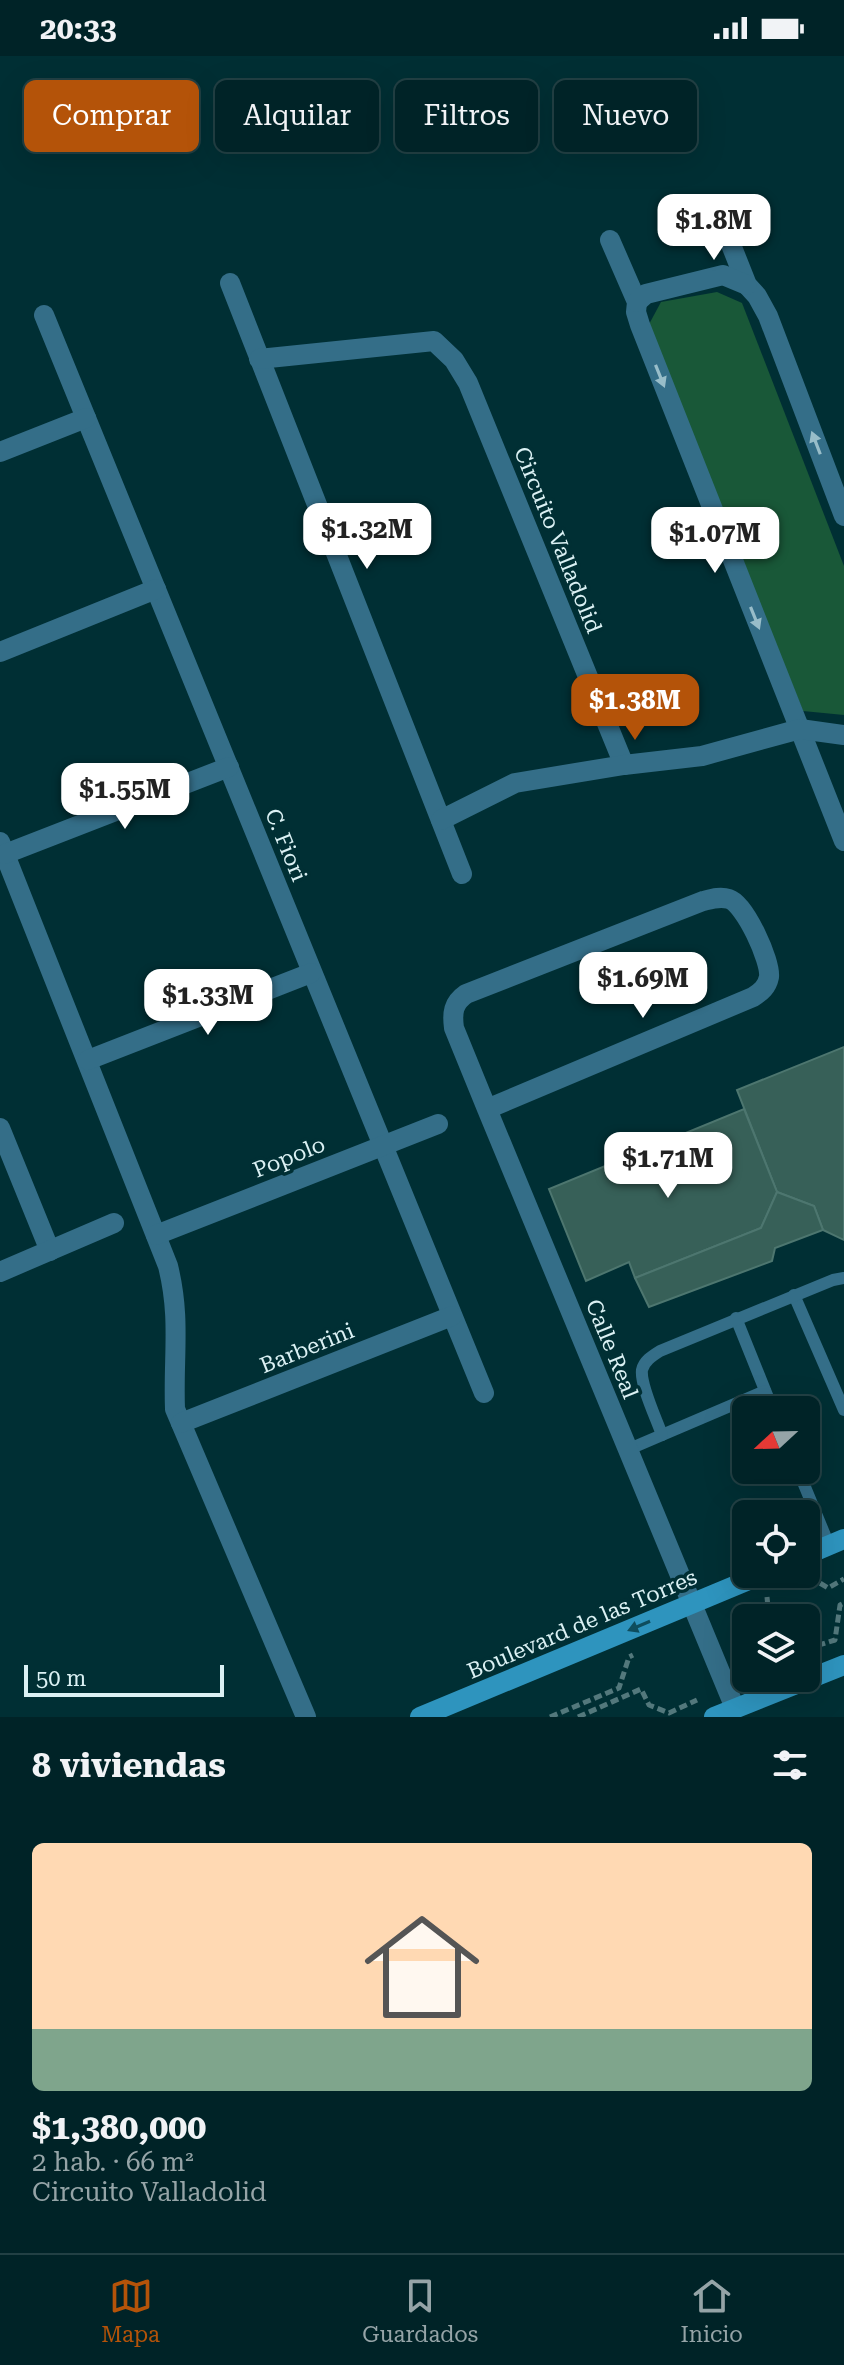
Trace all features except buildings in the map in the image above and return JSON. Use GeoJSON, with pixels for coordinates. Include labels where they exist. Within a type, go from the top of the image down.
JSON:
{"type":"FeatureCollection","features":[{"type":"Feature","properties":{"kind":"street"},"geometry":{"type":"LineString","coordinates":[[722,222],[747,285],[768,316],[844,516]]}},
{"type":"Feature","properties":{"kind":"street"},"geometry":{"type":"LineString","coordinates":[[610,240],[637,302],[640,325],[844,841]]}},
{"type":"Feature","properties":{"kind":"street"},"geometry":{"type":"LineString","coordinates":[[637,302],[646,294],[723,275],[747,285]]}},
{"type":"Feature","properties":{"kind":"street"},"geometry":{"type":"LineString","coordinates":[[230,283],[462,874]]}},
{"type":"Feature","properties":{"kind":"street","name":"C. Fiori"},"geometry":{"type":"LineString","coordinates":[[44,315],[484,1393]]}},
{"type":"Feature","properties":{"kind":"street","name":"Circuito Valladolid"},"geometry":{"type":"LineString","coordinates":[[259,359],[434,341],[446,350],[468,383],[624,765]]}},
{"type":"Feature","properties":{"kind":"street"},"geometry":{"type":"LineString","coordinates":[[0,452],[86,418]]}},
{"type":"Feature","properties":{"kind":"street"},"geometry":{"type":"LineString","coordinates":[[0,652],[156,589]]}},
{"type":"Feature","properties":{"kind":"street"},"geometry":{"type":"LineString","coordinates":[[441,820],[515,783],[702,756],[800,729],[844,735]]}},
{"type":"Feature","properties":{"kind":"street"},"geometry":{"type":"LineString","coordinates":[[229,767],[2,848],[156,1235],[175,1296],[175,1409],[306,1717]]}},
{"type":"Feature","properties":{"kind":"street","name":"Calle Real"},"geometry":{"type":"LineString","coordinates":[[487,1109],[753,997],[763,990],[769,978],[767,966],[747,916],[739,905],[729,899],[715,898],[677,911],[466,994],[454,1007],[454,1028],[487,1109],[627,1450],[735,1708]]}},
{"type":"Feature","properties":{"kind":"street"},"geometry":{"type":"LineString","coordinates":[[88,1060],[311,973]]}},
{"type":"Feature","properties":{"kind":"street","name":"Popolo"},"geometry":{"type":"LineString","coordinates":[[156,1235],[438,1124]]}},
{"type":"Feature","properties":{"kind":"street"},"geometry":{"type":"LineString","coordinates":[[0,1128],[50,1251]]}},
{"type":"Feature","properties":{"kind":"street"},"geometry":{"type":"LineString","coordinates":[[0,1272],[114,1223]]}},
{"type":"Feature","properties":{"kind":"street","name":"Barberini"},"geometry":{"type":"LineString","coordinates":[[181,1423],[452,1316]]}},
{"type":"Feature","properties":{"kind":"street","name":"Boulevard de las Torres"},"geometry":{"type":"LineString","coordinates":[[420,1717],[732,1588]]}},
{"type":"Feature","properties":{"kind":"street"},"geometry":{"type":"LineString","coordinates":[[714,1717],[844,1665]]}},
{"type":"Feature","properties":{"kind":"lane"},"geometry":{"type":"LineString","coordinates":[[662,1435],[644,1383],[642,1370],[648,1358],[736,1318],[844,1278]]}},
{"type":"Feature","properties":{"kind":"lane"},"geometry":{"type":"LineString","coordinates":[[794,1295],[844,1410]]}},
{"type":"Feature","properties":{"kind":"lane"},"geometry":{"type":"LineString","coordinates":[[736,1318],[767,1396]]}},
{"type":"Feature","properties":{"kind":"lane"},"geometry":{"type":"LineString","coordinates":[[627,1450],[765,1391]]}},
{"type":"Feature","properties":{"kind":"lane"},"geometry":{"type":"LineString","coordinates":[[806,1484],[837,1542]]}},
{"type":"Feature","properties":{"kind":"path"},"geometry":{"type":"LineString","coordinates":[[820,1583],[828,1588],[844,1579]]}},
{"type":"Feature","properties":{"kind":"path"},"geometry":{"type":"LineString","coordinates":[[820,1645],[835,1640],[840,1605],[844,1603]]}},
{"type":"Feature","properties":{"kind":"path"},"geometry":{"type":"LineString","coordinates":[[550,1717],[619,1688],[629,1657],[642,1651]]}},
{"type":"Feature","properties":{"kind":"path"},"geometry":{"type":"LineString","coordinates":[[578,1717],[641,1689],[649,1705],[669,1713],[711,1694]]}},
{"type":"Feature","properties":{"kind":"green space"},"geometry":{"type":"Polygon","coordinates":[[[717,292],[742,303],[844,566],[844,715],[803,711],[647,328],[661,302],[717,292]]]}}]}
